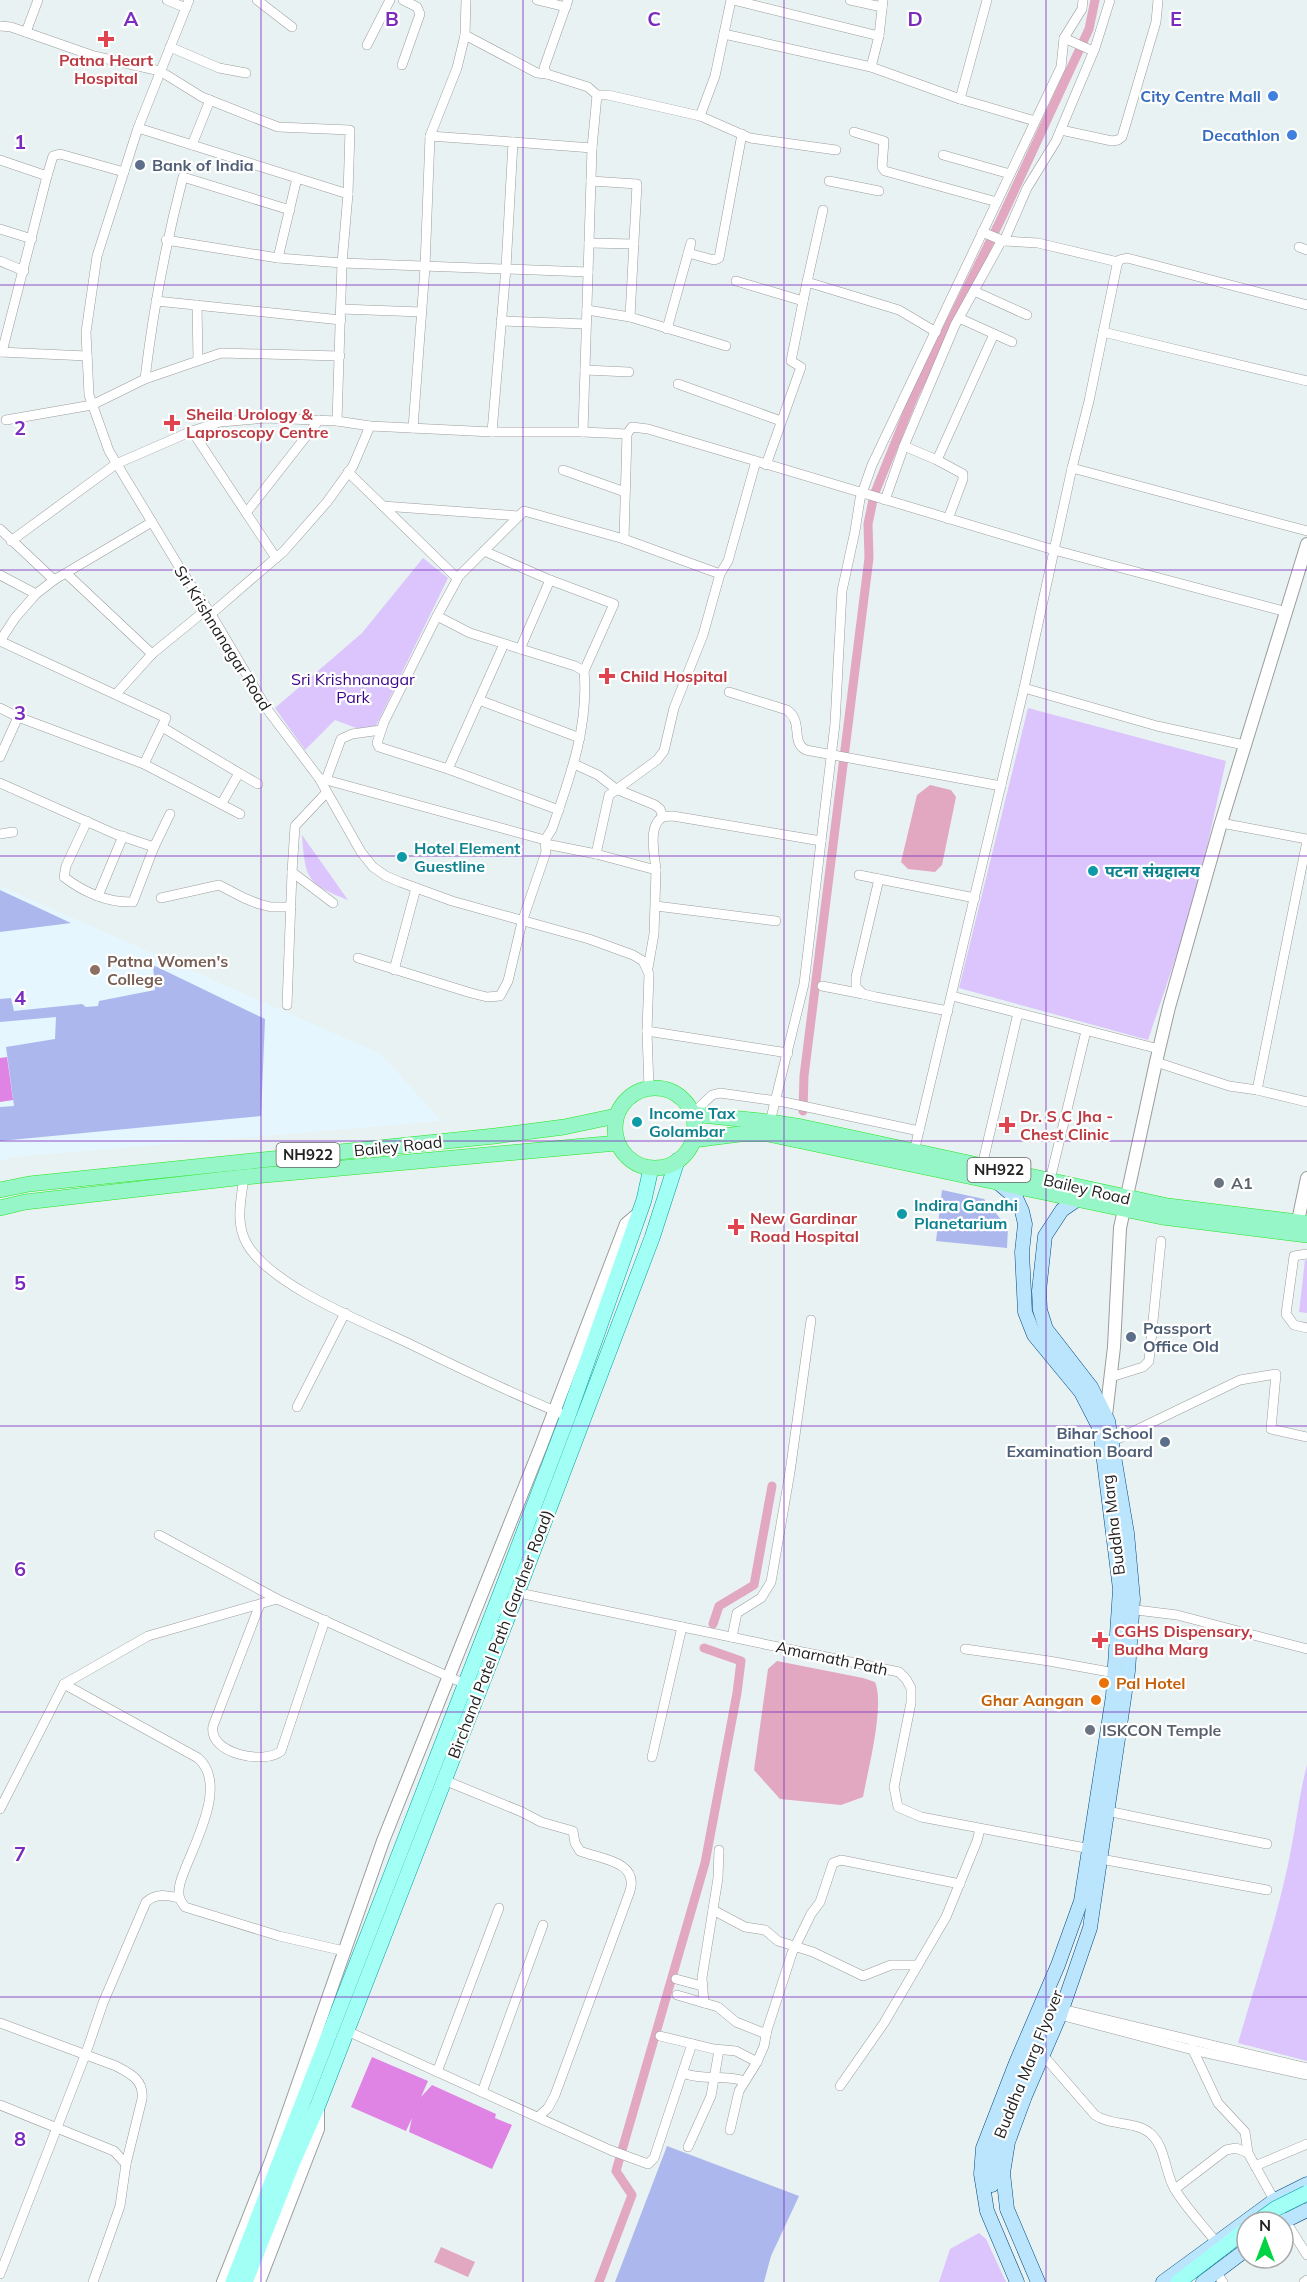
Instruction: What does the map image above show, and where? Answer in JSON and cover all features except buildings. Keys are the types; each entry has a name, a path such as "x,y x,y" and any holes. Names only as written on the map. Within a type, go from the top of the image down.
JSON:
{"highway":[{"path":"658,1088 682,1099 692,1114 694,1123 693,1140 689,1149 677,1161 660,1168 634,1163 627,1157 617,1143 614,1125 616,1116 625,1101 640,1091 649,1089 658,1088"},
{"name":"Bailey Road","path":"692,1114 770,1122 912,1157 996,1181 1078,1199 1168,1206 1303,1228"},
{"name":"Bailey Road","path":"0,1190 28,1184 495,1136 564,1127 616,1116"},
{"name":"Bailey Road","path":"693,1140 740,1134 768,1134 982,1166 1050,1180 1125,1203"},
{"name":"NH922","path":"0,1208 25,1202 244,1177 617,1143"}],"main road":[{"name":"Birchand Patel Path (Gardner Road)","path":"568,1416 652,1238 677,1161"},
{"name":"Birchand Patel Path (Gardner Road)","path":"286,2162 318,2105 444,1780 510,1592 568,1416 641,1211 651,1168"},
{"name":"Buddha Marg","path":"996,1181 1016,1198 1022,1211 1025,1224 1022,1252 1025,1312 1034,1335 1081,1392 1108,1444"},
{"name":"Buddha Marg","path":"1078,1199 1062,1210 1046,1236 1040,1310 1046,1329 1091,1387 1106,1415 1108,1444 1127,1533 1128,1671 1107,1811 1096,1854"},
{"name":"Birchand Patel Path (Gardner Road)","path":"286,2162 359,1957 465,1684 510,1592"},
{"name":"Buddha Marg","path":"1086,1911 1096,1854 1115,1673 1126,1609"},
{"path":"1038,2282 1007,2209 1003,2173 1008,2142 1061,2012 1090,1928 1086,1911"},
{"path":"1017,2282 987,2211 981,2174 983,2148 1016,2062 1054,1974 1086,1911"},
{"name":"Buddha Marg Flyover","path":"1025,2282 994,2207 990,2172 996,2137 1060,1984 1086,1911"},
{"path":"233,2282 286,2162"},
{"path":"245,2282 286,2162"},
{"path":"1163,2282 1275,2200 1307,2184"},
{"path":"1275,2210 1307,2193"},
{"path":"1295,2210 1307,2201"},
{"path":"1178,2282 1235,2238"},
{"path":"1191,2282 1235,2249"},
{"path":"1203,2282 1220,2277 1235,2261"}],"street":[{"path":"26,32 38,0"},
{"path":"167,0 188,4"},
{"path":"257,0 292,27"},
{"path":"367,45 390,0"},
{"path":"402,65 420,14 417,8 403,0"},
{"path":"413,428 425,267 430,136 457,68 465,35 466,0"},
{"path":"537,0 567,4 544,65 547,74"},
{"path":"700,116 715,76 732,0 879,36"},
{"path":"850,0 883,3 879,36 871,67"},
{"path":"960,99 987,0"},
{"path":"770,1122 780,1102 788,1053 804,984 821,841 834,756 842,591 872,465 1061,67 1067,40 1082,9 1083,0"},
{"path":"883,499 959,318 1027,188 1056,141 1093,51 1110,0"},
{"path":"1061,130 1112,141 1122,137 1156,22 1158,0"},
{"name":"Sri Krishnanagar Road","path":"188,4 138,128 97,256 86,332 89,395 108,451 209,611 267,709 322,779 326,793 361,852 373,867 386,876 416,888 522,922 602,943 639,958 648,968"},
{"path":"0,26 26,32 94,56 160,71 210,100 278,127 350,130 348,194 342,263 337,421"},
{"path":"724,34 871,67 960,99 1035,121"},
{"path":"465,35 537,72 588,87 597,95 608,95 700,116 750,138 836,150"},
{"path":"1067,40 1093,51"},
{"path":"170,47 219,68 246,73"},
{"path":"583,432 592,148 597,95"},
{"path":"192,145 210,100"},
{"path":"138,128 348,194"},
{"path":"854,132 884,141 882,167 885,171 997,202"},
{"path":"688,253 714,260 719,258 742,134"},
{"path":"430,136 592,148"},
{"path":"492,432 506,268 513,142"},
{"path":"87,356 1,352 4,324 24,271 53,156 60,154 124,172"},
{"path":"943,154 1010,174"},
{"path":"0,160 47,176"},
{"path":"145,379 166,240 183,177 290,210"},
{"path":"278,258 297,178"},
{"path":"591,181 637,184 630,317"},
{"path":"829,182 879,191"},
{"path":"596,854 607,799 616,789 657,760 664,751 672,715 704,635 720,574 728,561 761,463 781,421 801,367 791,361 823,210"},
{"path":"0,229 32,239"},
{"path":"984,233 1001,240 1038,243 1118,262"},
{"path":"166,240 278,258 342,263 588,272"},
{"path":"589,243 634,244"},
{"path":"667,329 691,243"},
{"path":"912,1157 1024,688 1118,262 1127,258 1307,304"},
{"path":"0,261 24,271"},
{"path":"736,281 803,301"},
{"path":"807,282 899,310 936,332"},
{"path":"974,291 1027,315"},
{"path":"156,301 341,320"},
{"path":"197,305 198,360"},
{"path":"341,309 422,312"},
{"path":"587,310 630,317 726,346"},
{"path":"959,318 1012,342"},
{"path":"501,321 586,324"},
{"path":"1103,332 1307,381"},
{"path":"937,460 994,334"},
{"path":"6,420 92,405 145,379 221,353 340,357"},
{"path":"585,370 629,372"},
{"path":"678,384 781,421"},
{"path":"11,541 116,464 192,431 220,422 267,418 492,432 627,434"},
{"path":"246,513 319,420"},
{"path":"116,694 152,654 276,558 327,502 348,472 370,426"},
{"path":"624,539 627,434 632,427 638,426 1054,550 1287,612"},
{"path":"192,431 276,558"},
{"path":"904,446 937,460 961,472 964,476 948,519"},
{"path":"1072,468 1307,531"},
{"path":"563,470 625,492"},
{"path":"348,472 458,578"},
{"path":"383,506 519,516"},
{"path":"559,810 448,769 379,747 377,743 381,730 436,616 458,578 524,511 624,539 720,574"},
{"path":"144,764 166,718 0,641 15,618 36,594 54,580 152,522"},
{"path":"0,529 54,580"},
{"path":"1106,1415 1111,1377 1120,1228 1159,1049 1221,822 1307,544"},
{"path":"358,958 487,997 500,996 508,981 522,922 546,852 546,842 574,764 584,709 584,671 614,604 550,580 484,551"},
{"path":"67,574 152,654"},
{"path":"0,575 36,594"},
{"path":"520,649 550,580"},
{"path":"436,616 470,633 575,666 584,671"},
{"path":"448,769 504,644"},
{"path":"1024,688 1157,726 1244,745"},
{"path":"729,692 787,710 796,720 801,748 1001,786"},
{"path":"479,700 580,738"},
{"path":"0,708 18,717 144,764 240,814"},
{"path":"0,757 18,717"},
{"path":"162,727 258,784"},
{"path":"381,730 352,734 341,739 322,779 546,842 656,870"},
{"path":"574,764 598,775 616,789 655,805 660,809 663,817"},
{"path":"222,803 239,773"},
{"path":"0,783 154,847"},
{"path":"287,1005 293,836 296,826 326,793"},
{"path":"87,821 66,866 64,877 99,896 121,903 133,902 154,847 170,814"},
{"path":"649,1089 648,968 652,955 656,906 654,831 657,824 663,817 673,816 821,841"},
{"path":"1221,822 1307,840 1257,1090"},
{"path":"0,834 13,832"},
{"path":"99,896 123,836"},
{"path":"292,872 333,903"},
{"path":"859,875 975,898"},
{"path":"863,994 856,987 856,977 879,879"},
{"path":"161,898 219,885 259,904 271,907 291,907"},
{"path":"394,970 416,888"},
{"path":"656,906 776,921"},
{"path":"822,986 948,1011"},
{"path":"952,996 1159,1049"},
{"path":"982,1166 1018,1013"},
{"path":"1050,1180 1086,1030"},
{"path":"647,1031 788,1053"},
{"path":"1156,1062 1208,1080 1307,1102"},
{"path":"692,1114 712,1095 720,1094 780,1102 919,1131"},
{"path":"223,2282 271,2161 383,1841 448,1676 568,1416 517,1395 345,1313 298,1289 277,1275 248,1245 241,1227 239,1212 244,1177"},
{"path":"1307,1178 1303,1228 1304,1254 1294,1256 1287,1314 1294,1325 1307,1328"},
{"path":"1111,1377 1143,1367 1149,1361 1161,1241"},
{"path":"297,1407 345,1313"},
{"path":"732,1637 737,1613 762,1598 771,1582 790,1472 811,1320"},
{"path":"1108,1444 1240,1380 1276,1374 1271,1429 1307,1437"},
{"path":"159,1535 277,1599 465,1684"},
{"name":"Amarnath Path","path":"510,1592 899,1672 911,1688 911,1703 894,1787 898,1808 921,1817 1267,1890"},
{"path":"0,1809 64,1684 148,1636 277,1599"},
{"path":"260,1604 213,1726 212,1734 215,1741 222,1748 231,1751 269,1757 281,1751 325,1620"},
{"path":"1126,1609 1177,1615 1307,1648"},
{"path":"652,1757 682,1627"},
{"path":"965,1649 1049,1660 1115,1673"},
{"path":"64,1684 198,1758 206,1765 211,1785 209,1805 182,1877 179,1898"},
{"path":"444,1780 541,1822 573,1831 577,1848 580,1851 621,1865 628,1870 632,1878 630,1891 555,2095 548,2108 538,2118"},
{"path":"1107,1811 1267,1844"},
{"path":"840,2086 884,2023 946,1917 977,1841 980,1828"},
{"path":"704,2003 705,1995 702,1986 706,1944 718,1878 719,1850"},
{"path":"730,2130 739,2091 764,2046 794,1947 819,1902 833,1863 841,1860 960,1884"},
{"path":"0,2274 86,2054 103,2003 146,1902 152,1896 165,1894 179,1898 185,1907 204,1914 359,1957"},
{"path":"437,2072 499,1908"},
{"path":"713,1910 746,1927 770,1932 774,1938 813,1952 863,1976 891,1965 918,1965"},
{"path":"482,2092 543,1925"},
{"path":"676,1979 702,1986"},
{"path":"677,1995 718,2007 736,2022 766,2034"},
{"path":"1061,2012 1266,2062 1307,2068"},
{"path":"0,2025 86,2054 130,2073 140,2082 143,2090 126,2164 120,2206 93,2282"},
{"path":"347,2031 610,2150 648,2164 654,2158 693,2044"},
{"path":"660,2036 719,2050 736,2051 757,2061"},
{"path":"1192,2045 1218,2103 1245,2132 1248,2153 1275,2200 1277,2210"},
{"path":"688,2147 710,2101 719,2050"},
{"path":"1042,2054 1095,2115 1102,2120 1142,2128 1151,2134 1161,2149 1174,2189 1216,2242"},
{"path":"1266,2062 1307,2075"},
{"path":"683,2073 745,2080"},
{"path":"0,2105 114,2151 126,2164"},
{"path":"259,2282 318,2129 318,2105"},
{"path":"1255,2166 1307,2144"},
{"path":"1174,2189 1226,2150 1236,2148 1248,2153"},
{"path":"1295,2240 1307,2254"}],"shaded area":[{"path":"930,785 951,790 956,797 942,865 935,872 908,869 901,862 917,795"},
{"name":"Patna Women's College","path":"0,886 381,1054 441,1121 15,1157 0,1161"},
{"path":"0,890 71,923 0,932"},
{"path":"153,965 265,1019 261,1116 0,1141 0,1107 14,1106 6,1047 55,1039 56,1017 0,1022 0,999 11,998 14,1011 82,1004 86,1007 98,1006 99,1001 155,990"},
{"path":"7,1057 13,1100 0,1102 0,1058"},
{"path":"942,1190 984,1199 1008,1228 1007,1248 936,1241"},
{"path":"777,1661 875,1682 878,1692 877,1721 863,1797 841,1805 780,1799 754,1770 768,1669"},
{"path":"372,2057 428,2081 421,2097 432,2085 496,2114 495,2118 512,2125 492,2169 409,2132 412,2118 406,2131 351,2107"},
{"path":"667,2146 799,2196 771,2256 764,2282 615,2282"},
{"path":"441,2247 475,2262 468,2277 434,2262"}],"green space":[{"name":"Sri Krishnanagar Park","path":"423,558 448,578 372,734 335,720 305,750 275,708 362,633"},
{"path":"1028,708 1226,761 1196,897 1148,1040 959,988"},
{"path":"302,835 348,900 324,889 311,878 307,871"},
{"path":"1305,1260 1307,1260 1307,1313 1299,1312"},
{"path":"1307,1765 1307,2061 1238,2043 1282,1891"},
{"path":"979,2233 986,2239 1006,2282 939,2282 950,2249"}],"waterway":[{"path":"803,1111 804,1076 869,558 868,524 874,495 914,396 1002,217 1089,29 1095,0"},
{"path":"713,1624 719,1606 754,1585 772,1486"},
{"path":"599,2282 632,2195 616,2171 705,1863 737,1693 741,1661 704,1648"}],"place":[{"name":"Patna Heart Hospital","path":"106,39"},
{"name":"City Centre Mall","path":"1273,96"},
{"name":"Decathlon","path":"1292,135"},
{"name":"Bank of India","path":"140,165"},
{"name":"Sheila Urology & Laproscopy Centre","path":"172,423"},
{"name":"Child Hospital","path":"607,676"},
{"name":"Hotel Element Guestline","path":"402,857"},
{"name":"पटना संग्रहालय","path":"1093,871"},
{"name":"Patna Women's College","path":"95,970"},
{"name":"Income Tax Golambar","path":"637,1122"},
{"name":"Dr. S C Jha - Chest Clinic","path":"1007,1125"},
{"name":"A1","path":"1219,1183"},
{"name":"Indira Gandhi Planetarium","path":"902,1214"},
{"name":"New Gardinar Road Hospital","path":"736,1227"},
{"name":"Passport Office Old","path":"1131,1337"},
{"name":"Bihar School Examination Board","path":"1165,1442"},
{"name":"CGHS Dispensary, Budha Marg","path":"1100,1640"},
{"name":"Pal Hotel","path":"1104,1683"},
{"name":"Ghar Aangan","path":"1096,1700"},
{"name":"ISKCON Temple","path":"1090,1730"}]}
